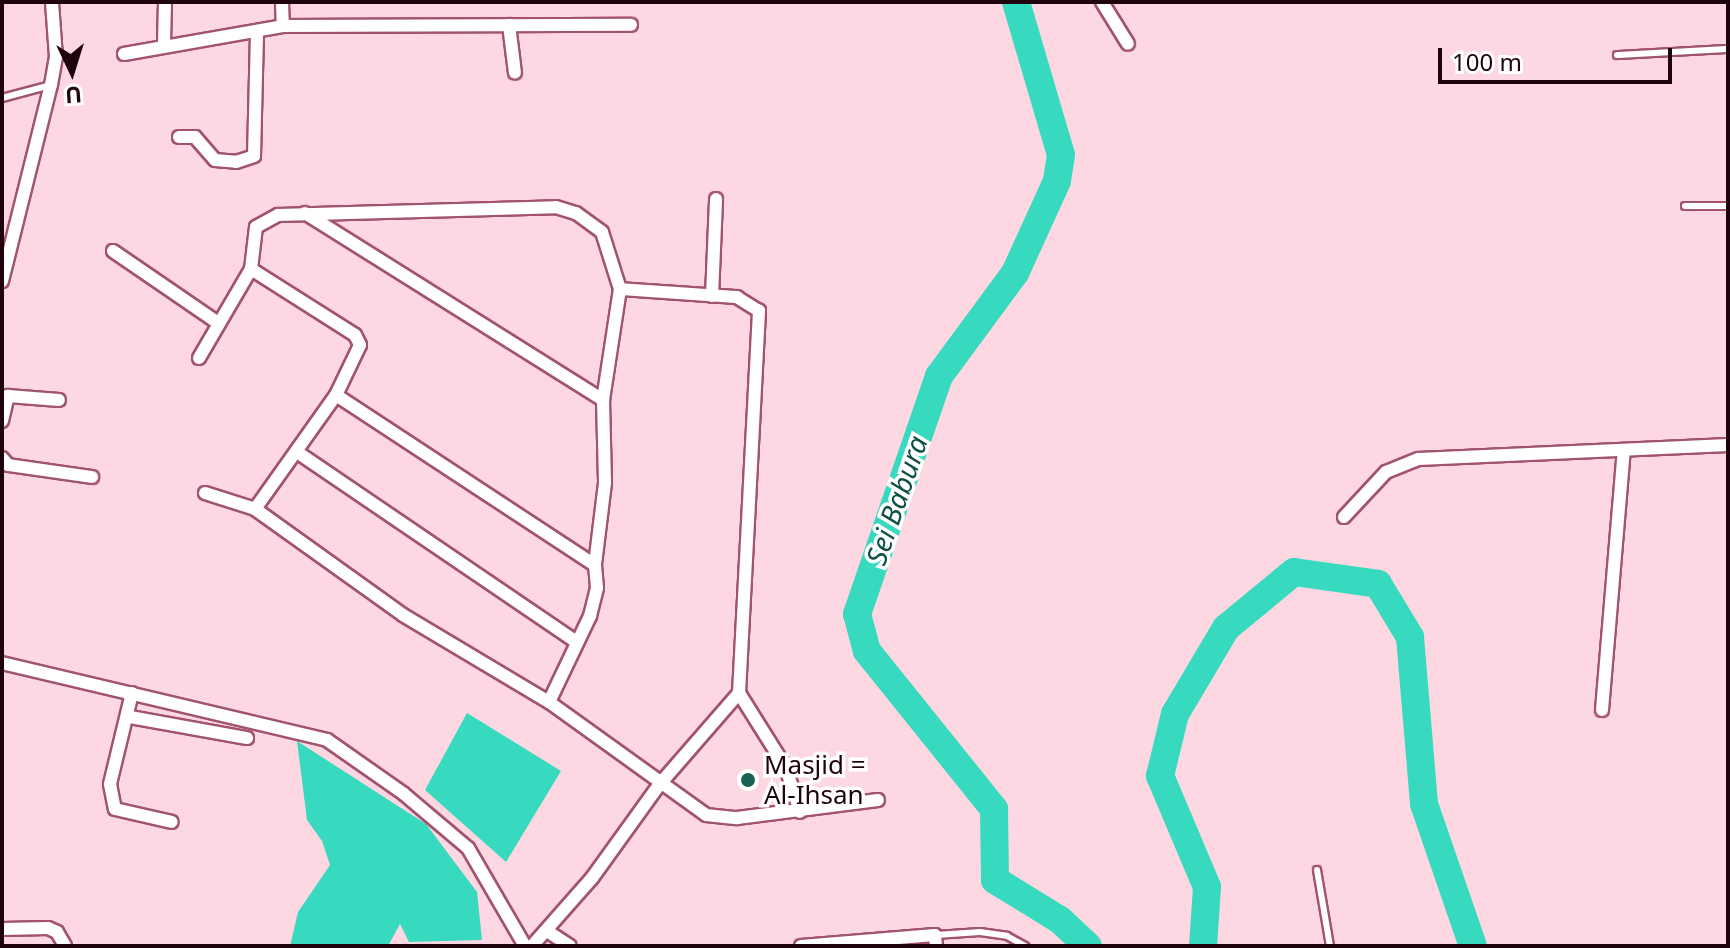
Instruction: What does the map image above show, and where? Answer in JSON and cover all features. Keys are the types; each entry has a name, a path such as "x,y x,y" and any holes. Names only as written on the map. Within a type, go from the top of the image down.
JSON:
{"street":[{"path":"2,281 51,85 56,57 52,2"},
{"path":"164,43 165,2"},
{"path":"282,2 283,26"},
{"path":"1102,2 1128,44"},
{"path":"509,25 515,73"},
{"path":"124,54 164,43 283,26 631,25"},
{"path":"179,137 195,137 215,160 236,162 254,156 258,148 257,31"},
{"path":"712,296 716,199"},
{"path":"199,358 251,269 259,224 305,213 556,207 576,213 602,232 620,289 603,400 605,483 595,565 597,588 577,642 549,702"},
{"path":"305,213 603,400"},
{"path":"113,251 218,323"},
{"path":"251,269 358,339 359,351 336,395 255,509"},
{"path":"620,289 748,299 759,311 739,693 786,768 800,812"},
{"path":"336,395 595,565"},
{"path":"2,421 8,396 59,400"},
{"path":"1344,517 1386,472 1419,459 1728,445"},
{"path":"1602,710 1624,450"},
{"path":"297,452 577,642"},
{"path":"2,458 8,465 92,477"},
{"path":"205,493 255,509 403,615 549,702 659,785 720,819 800,812 878,800"},
{"path":"2,663 327,740 404,794 468,848 525,946"},
{"path":"132,693 130,717 110,784 115,809 172,822"},
{"path":"532,946 547,931 659,785 739,693"},
{"path":"130,717 247,738"},
{"path":"2,929 48,928 57,932 65,946"},
{"path":"547,931 570,946"},
{"path":"801,946 935,940"}],"lane":[{"path":"1617,55 1728,49"},
{"path":"2,98 51,85"},
{"path":"1685,206 1728,206"},
{"path":"1317,870 1330,946"},
{"path":"935,940 980,932 1007,936 1025,946"}],"shaded area":[{"path":"467,713 561,771 506,862 425,790"},
{"path":"297,741 426,824 477,892 482,940 409,942 400,924 388,946 290,946 298,912 330,865 322,841 307,820"}],"waterway":[{"name":"Sei Babura","path":"1016,2 1061,155 1057,181 1015,273 939,376 857,614 867,651 994,809 995,880 1060,920 1088,946"},
{"name":"Sei Babura","path":"1203,946 1207,887 1160,776 1175,714 1226,628 1294,572 1378,584 1410,637 1424,804 1473,946"}],"place":[{"name":"Masjid = Al-Ihsan","path":"748,780"}]}
